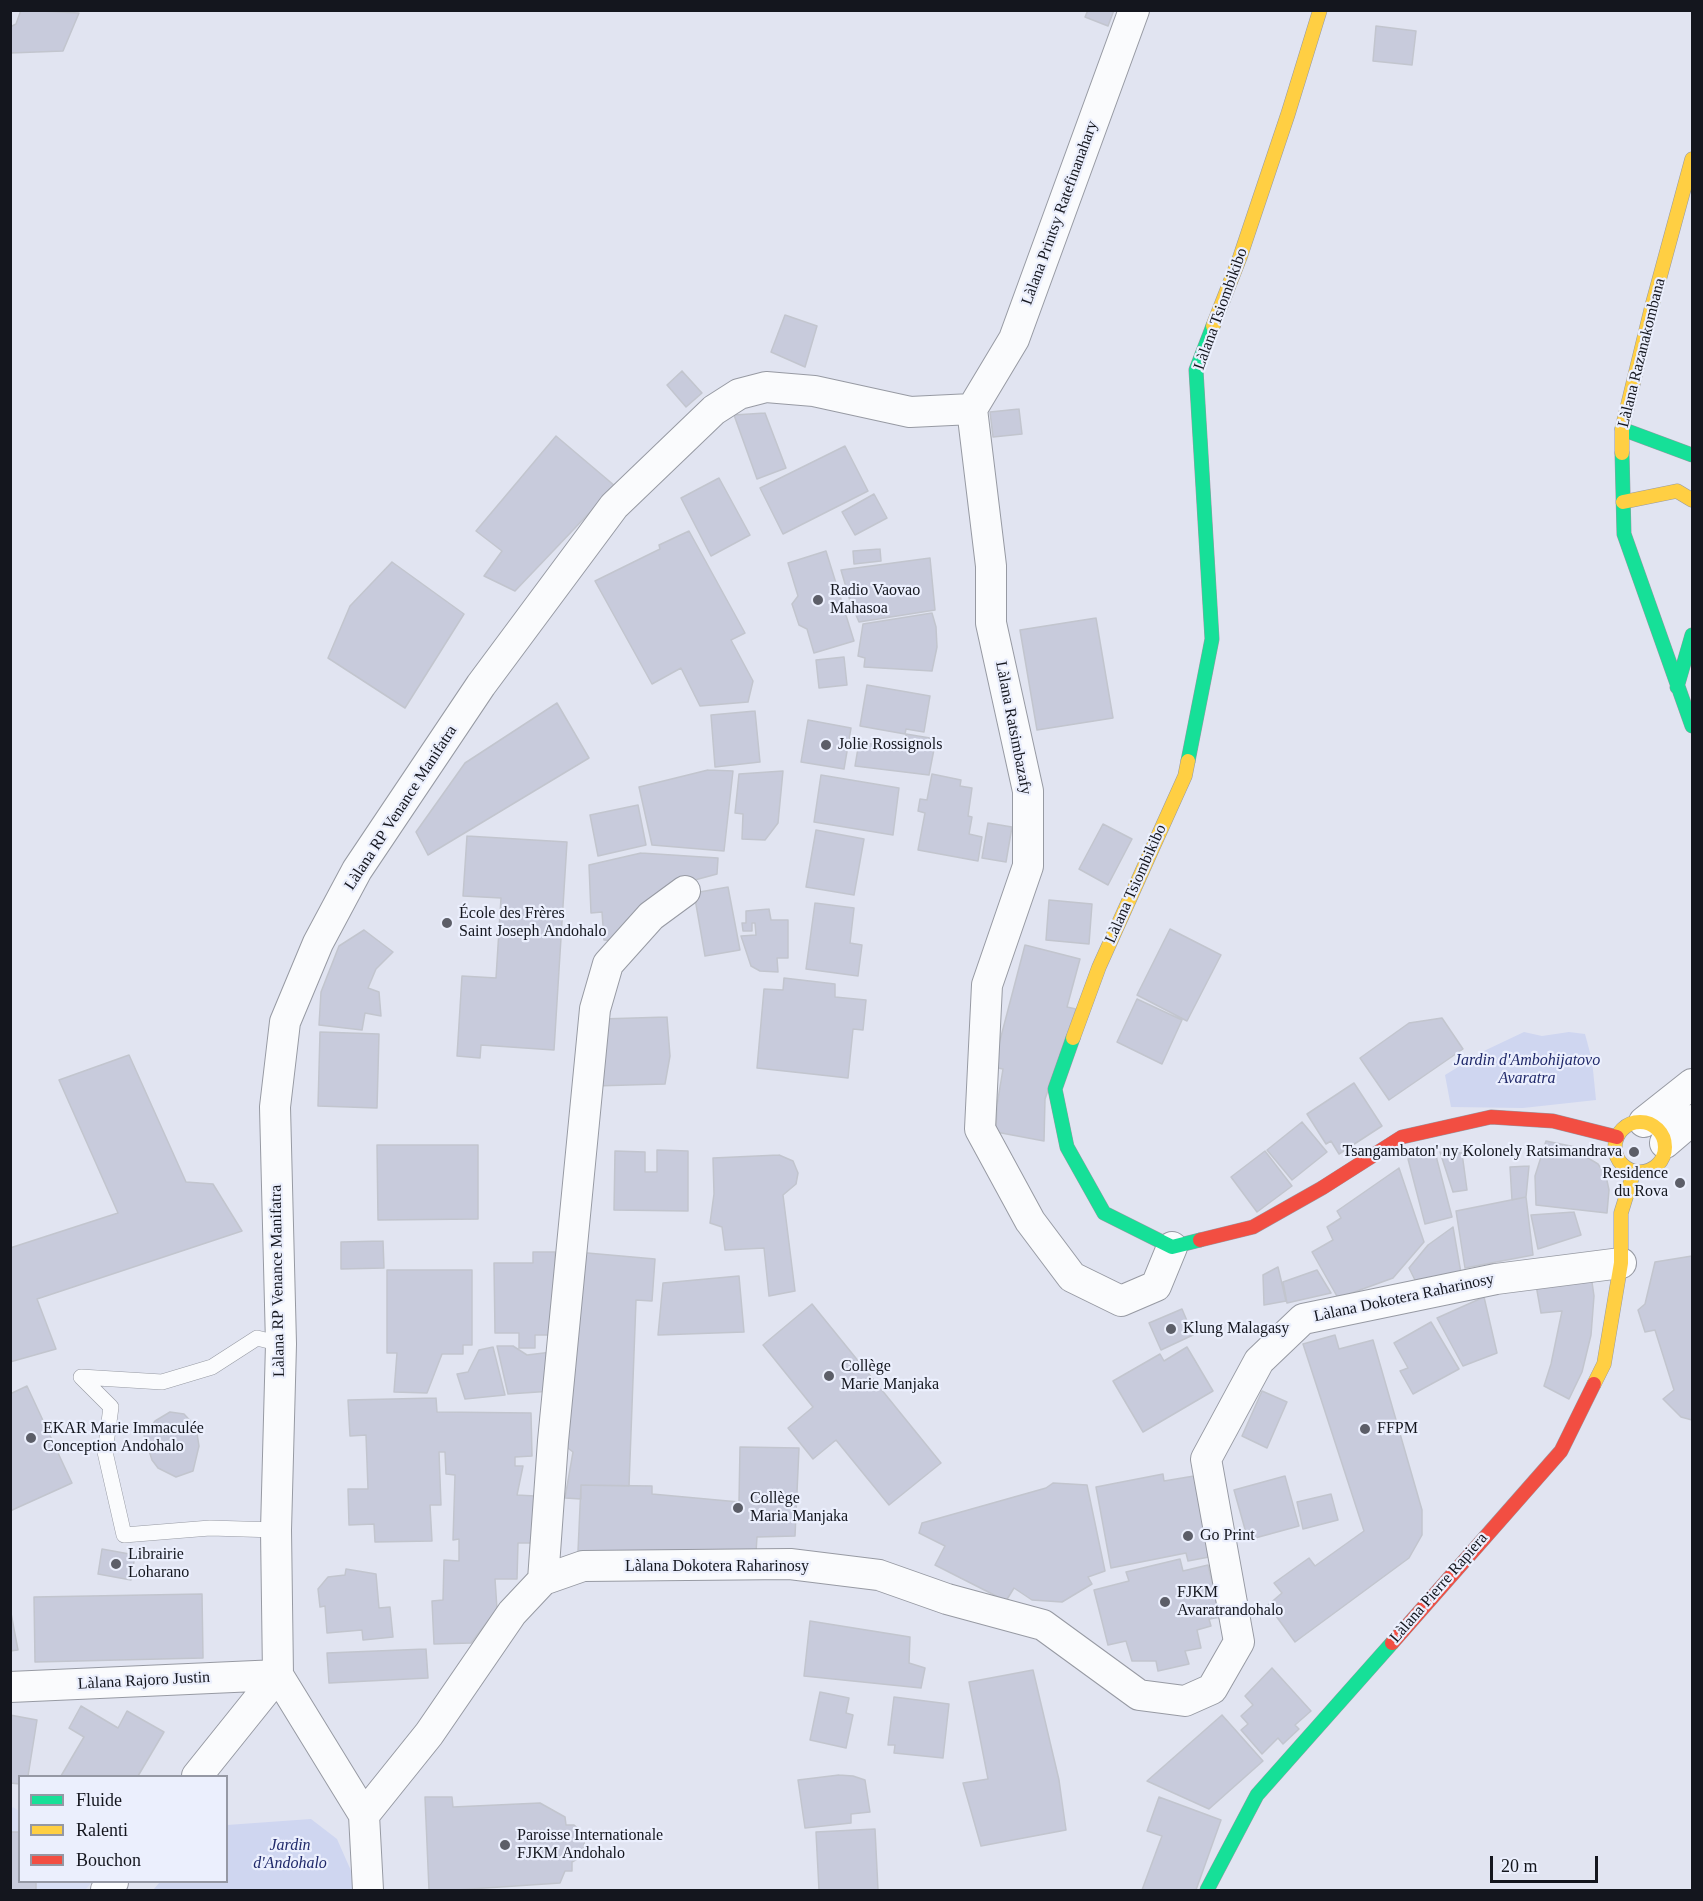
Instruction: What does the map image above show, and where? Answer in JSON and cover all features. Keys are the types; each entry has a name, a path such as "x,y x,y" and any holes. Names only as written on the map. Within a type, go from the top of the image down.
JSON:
{"street":[{"name":"Làlana Printsy Ratefinanahary","path":"972,409 1014,339 1134,10"},
{"name":"Làlana Tsiombikibo","path":"1172,1247 1104,1213 1067,1147 1055,1089 1099,968 1185,776 1212,639 1196,370 1240,257 1320,10"},
{"name":"Làlana Razanakombana","path":"1692,159 1652,306 1622,429 1624,534 1692,726"},
{"name":"Làlana RP Venance Manifatra","path":"278,1675 276,1530 281,1344 275,1107 285,1022 318,943 357,870 482,685 614,506 714,410 739,394 766,387 814,391 909,412 972,409"},
{"name":"Làlana Ratsimbazafy","path":"972,409 991,566 991,623 1028,791 1028,866 987,985 980,1129 1030,1221 1072,1277 1121,1300 1156,1286 1172,1247"},
{"path":"1622,429 1692,455"},
{"path":"1623,502 1677,491 1692,500"},
{"path":"1677,687 1692,635"},
{"path":"543,1580 553,1441 595,1009 608,964 651,916 685,891"},
{"path":"1644,1122 1658,1129 1665,1143 1663,1158 1658,1165 1642,1172 1634,1171 1620,1162 1616,1153 1617,1137 1629,1124 1644,1122 1692,1084"},
{"path":"1172,1247 1253,1227 1322,1188 1402,1137 1491,1117 1553,1120 1617,1137"},
{"path":"1665,1143 1692,1120"},
{"name":"Làlana Pierre Rapiera","path":"1207,1890 1257,1795 1561,1451 1604,1364 1621,1263 1621,1213 1634,1171"},
{"name":"Làlana Dokotera Raharinosy","path":"364,1815 429,1734 512,1613 543,1580 583,1566 790,1564 879,1575 947,1599 1043,1625 1139,1695 1185,1701 1212,1689 1239,1642 1206,1459 1259,1361 1303,1319 1496,1279 1621,1263"},
{"path":"198,1775 278,1675 364,1815 368,1890"},
{"name":"Làlana Rajoro Justin","path":"10,1687 278,1675"}],"lane":[{"path":"276,1530 210,1528 124,1535 105,1452 111,1407 81,1377 162,1382 212,1367 257,1338 281,1344"}],"shaded area":[{"path":"13,1807 18,1810 18,1883 91,1883 85,1890 11,1890 10,1811"}],"green space":[{"name":"Jardin d'Ambohijatovo Avaratra","path":"1524,1032 1542,1036 1569,1032 1585,1034 1592,1060 1596,1100 1523,1108 1451,1107 1445,1075 1486,1050"},
{"name":"Jardin d'Andohalo","path":"311,1819 337,1839 352,1873 353,1890 153,1890 159,1883 228,1883 228,1825"}],"building":[{"path":"21,10 79,13 63,51 10,53 10,27 16,24"},
{"path":"1088,10 1114,10 1108,26 1085,17"},
{"path":"1376,26 1416,31 1412,65 1373,61"},
{"path":"785,315 817,326 805,367 771,352"},
{"path":"682,371 702,393 686,407 667,385"},
{"path":"1019,409 1022,434 993,437 990,412"},
{"path":"765,413 786,468 757,479 734,415"},
{"path":"556,436 615,486 515,591 484,576 502,551 476,531"},
{"path":"845,446 868,491 783,534 760,488"},
{"path":"719,478 750,535 711,556 681,498"},
{"path":"874,494 887,518 855,535 842,512"},
{"path":"689,531 745,633 731,640 753,681 748,702 700,706 681,668 652,684 595,581 660,549 659,545"},
{"path":"880,549 881,561 854,564 853,551"},
{"name":"Radio Vaovao Mahasoa","path":"826,551 854,641 814,653 807,629 799,625 792,604 798,596 788,563"},
{"path":"930,558 935,610 859,622 841,570"},
{"path":"392,562 464,614 405,708 328,658 350,606"},
{"path":"932,613 936,627 937,647 932,671 864,667 865,658 858,656 863,624"},
{"path":"1096,618 1113,718 1037,730 1020,630"},
{"path":"844,657 847,685 819,688 816,660"},
{"path":"867,685 930,696 924,732 906,729 905,734 860,726"},
{"path":"557,703 589,758 428,855 416,832 465,763"},
{"path":"755,711 760,762 715,767 711,715"},
{"name":"Jolie Rossignols","path":"808,720 851,728 844,769 801,762"},
{"path":"906,734 936,739 929,775 855,766 859,742 905,749"},
{"path":"708,770 733,771 724,851 652,845 639,787"},
{"path":"783,771 778,823 765,840 742,839 743,814 735,813 739,774"},
{"path":"932,774 961,780 960,786 972,788 968,816 972,817 969,834 982,837 978,861 918,850 925,813 918,811 920,799 927,800"},
{"path":"821,775 899,788 893,835 814,822"},
{"path":"638,805 646,845 598,856 590,815"},
{"path":"988,823 1012,827 1006,862 982,858"},
{"path":"1103,824 1132,839 1108,885 1079,869"},
{"path":"816,830 864,839 854,895 806,887"},
{"path":"467,836 567,842 554,1050 481,1045 480,1058 457,1056 462,976 496,978 501,898 463,896"},
{"path":"641,853 718,858 717,874 680,884 616,941 604,940 602,912 591,913 589,865"},
{"path":"728,887 740,950 705,956 694,893"},
{"path":"1049,900 1092,904 1089,944 1046,940"},
{"path":"815,903 854,908 850,943 862,945 858,976 806,969"},
{"path":"769,909 771,920 788,920 788,958 777,958 778,972 760,971 751,966 741,936 756,935 755,923 752,923 752,931 743,931 742,923 746,923 746,911"},
{"path":"1170,929 1221,955 1187,1021 1137,995"},
{"path":"364,930 393,952 376,969 368,988 379,992 381,1016 365,1013 362,1030 319,1025 321,992 339,946"},
{"path":"1025,945 1080,959 1067,1007 1076,1009 1045,1099 1044,1141 996,1132 997,1105 1003,1069 993,1067"},
{"path":"784,978 835,984 835,997 866,1000 863,1030 853,1029 848,1078 757,1068 764,989 783,990"},
{"path":"1137,999 1182,1020 1162,1064 1117,1042"},
{"path":"667,1017 670,1056 665,1084 594,1086 601,1019"},
{"path":"1442,1018 1463,1049 1389,1100 1360,1058 1409,1023"},
{"path":"320,1032 379,1034 377,1108 318,1106"},
{"path":"129,1055 186,1182 213,1184 242,1231 37,1299 56,1349 10,1362 10,1248 118,1213 59,1080"},
{"path":"1354,1083 1382,1126 1339,1154 1331,1141 1326,1144 1307,1114"},
{"path":"1302,1122 1327,1152 1292,1180 1267,1150"},
{"path":"1546,1141 1590,1150 1588,1158 1598,1164 1606,1176 1609,1190 1607,1213 1536,1205 1535,1176"},
{"path":"377,1145 478,1145 478,1219 378,1220"},
{"path":"657,1150 688,1151 688,1211 614,1210 615,1151 645,1152 645,1172 657,1172"},
{"path":"1265,1151 1292,1186 1257,1212 1231,1177"},
{"path":"1435,1152 1452,1217 1425,1224 1408,1159"},
{"path":"1440,1152 1462,1153 1467,1190 1453,1192"},
{"path":"779,1155 793,1161 798,1173 796,1184 783,1195 795,1291 769,1296 764,1248 725,1250 722,1227 710,1223 714,1194 713,1158"},
{"path":"1529,1166 1526,1197 1512,1200 1510,1167"},
{"path":"1399,1168 1424,1242 1393,1278 1338,1298 1312,1252 1333,1240 1327,1227 1341,1218 1337,1211"},
{"path":"1526,1197 1533,1255 1465,1268 1456,1211"},
{"path":"1574,1212 1581,1235 1538,1249 1531,1215"},
{"path":"1453,1227 1461,1273 1415,1280 1409,1268 1428,1245"},
{"path":"383,1241 384,1268 341,1269 341,1242"},
{"path":"533,1252 555,1252 556,1335 535,1335 535,1348 519,1348 519,1333 495,1333 494,1263 533,1263"},
{"path":"576,1252 655,1259 652,1301 636,1300 629,1486 581,1485 581,1499 565,1498 573,1452 560,1442"},
{"path":"1692,1256 1692,1420 1681,1417 1663,1399 1674,1390 1655,1330 1645,1332 1638,1310 1645,1304 1655,1262"},
{"path":"1278,1267 1286,1301 1264,1305 1263,1275"},
{"path":"387,1270 472,1270 472,1345 463,1345 463,1354 442,1354 427,1393 394,1392 397,1353 387,1353"},
{"path":"1317,1270 1331,1293 1287,1303 1283,1282"},
{"path":"1591,1275 1594,1296 1591,1335 1582,1372 1569,1399 1544,1386 1562,1311 1541,1313 1536,1285"},
{"path":"739,1276 744,1332 658,1335 663,1283"},
{"path":"1484,1297 1497,1353 1463,1366 1437,1318"},
{"name":"Collège Marie Manjaka","path":"812,1304 941,1463 889,1505 836,1440 813,1459 788,1428 813,1407 763,1345"},
{"name":"Klung Malagasy","path":"1182,1309 1193,1335 1161,1350 1149,1323"},
{"path":"1431,1322 1459,1369 1413,1394 1400,1371 1408,1368 1394,1343"},
{"name":"FFPM","path":"1335,1335 1339,1349 1373,1340 1422,1510 1422,1535 1409,1558 1295,1642 1268,1605 1282,1593 1274,1583 1309,1558 1315,1566 1364,1531 1303,1344"},
{"path":"497,1346 513,1346 527,1355 552,1352 553,1391 508,1394"},
{"path":"493,1347 505,1395 465,1399 457,1374 468,1372 479,1350"},
{"path":"1187,1347 1213,1391 1143,1432 1113,1381 1160,1354 1164,1361"},
{"name":"EKAR Marie Immaculée Conception Andohalo","path":"27,1386 72,1483 10,1511 10,1394"},
{"path":"1262,1391 1287,1402 1267,1448 1242,1436"},
{"path":"436,1398 437,1412 531,1413 532,1456 515,1457 515,1466 523,1466 517,1495 535,1496 531,1543 518,1543 517,1579 495,1579 497,1609 471,1643 434,1644 432,1601 443,1600 444,1560 459,1561 459,1539 453,1540 455,1475 446,1474 445,1452 439,1452 441,1505 430,1505 432,1541 375,1542 374,1524 349,1525 348,1489 368,1489 366,1435 350,1436 348,1400"},
{"path":"170,1412 184,1414 196,1427 199,1446 193,1471 176,1477 158,1468 152,1460 144,1435 155,1421"},
{"path":"740,1447 799,1448 795,1536 757,1537 756,1552 595,1554 578,1551 581,1485 652,1486 652,1494 739,1502"},
{"path":"1163,1474 1164,1481 1194,1476 1209,1557 1188,1561 1186,1553 1111,1568 1096,1487"},
{"path":"1285,1476 1299,1526 1248,1540 1234,1490"},
{"path":"1053,1483 1087,1485 1105,1571 1088,1577 1092,1584 1062,1602 1032,1600 1014,1588 1006,1601 935,1565 945,1546 919,1533 922,1523 1046,1488"},
{"path":"1331,1494 1338,1520 1303,1529 1297,1502"},
{"name":"Librairie Loharano","path":"102,1549 135,1555 131,1580 98,1574"},
{"path":"1180,1559 1183,1571 1208,1565 1221,1617 1209,1619 1211,1626 1197,1630 1201,1648 1185,1651 1189,1664 1158,1671 1156,1661 1132,1661 1126,1641 1108,1645 1094,1590 1129,1581 1126,1572"},
{"path":"346,1569 376,1574 379,1608 390,1607 393,1637 363,1640 362,1630 327,1633 325,1606 320,1607 318,1589 328,1577 345,1575"},
{"path":"202,1594 203,1658 35,1662 34,1597"},
{"path":"10,1608 18,1650 10,1651"},
{"path":"810,1621 910,1637 909,1663 925,1668 921,1688 804,1676"},
{"path":"426,1649 428,1678 329,1683 327,1653"},
{"path":"1272,1668 1311,1711 1295,1725 1299,1729 1283,1744 1278,1738 1262,1754 1241,1730 1248,1724 1241,1716 1253,1705 1245,1696"},
{"path":"1033,1670 1059,1780 1066,1830 981,1846 963,1783 988,1779 969,1682"},
{"path":"820,1692 849,1698 846,1713 853,1715 846,1748 810,1740"},
{"path":"894,1697 949,1704 943,1758 894,1753 895,1745 888,1745"},
{"path":"81,1706 118,1728 127,1711 164,1732 139,1775 62,1775 84,1737 69,1728"},
{"path":"10,1715 37,1720 28,1775 18,1775 18,1784 10,1783"},
{"path":"1222,1715 1263,1761 1209,1809 1147,1781"},
{"path":"839,1775 865,1780 870,1812 851,1814 851,1823 805,1828 798,1780"},
{"name":"Paroisse Internationale FJKM Andohalo","path":"425,1797 452,1797 453,1807 540,1803 565,1817 566,1825 574,1825 580,1830 585,1838 583,1851 579,1858 572,1862 572,1871 565,1871 560,1883 429,1890"},
{"path":"1159,1797 1221,1820 1196,1890 1142,1890 1162,1836 1147,1831"},
{"path":"875,1829 878,1890 819,1890 816,1832"},
{"path":"10,1832 18,1832 18,1883 36,1883 36,1890 10,1890"}],"traffic: fast":[{"path":"1188,761 1212,639 1196,370 1213,326"},
{"path":"1622,429 1692,455"},
{"path":"1622,453 1624,534 1692,726"},
{"path":"1677,687 1692,635"},
{"path":"1073,1038 1055,1089 1067,1147 1104,1213 1172,1247 1200,1240"},
{"path":"1207,1890 1257,1795 1392,1643"}],"traffic: slow":[{"path":"1213,326 1240,257 1320,10"},
{"path":"1622,453 1622,429 1652,306 1692,159"},
{"path":"1623,502 1677,491 1692,500"},
{"path":"1073,1038 1099,967 1185,776 1188,761"},
{"path":"1635,1122 1645,1122 1658,1129 1665,1142 1665,1147 1665,1152 1658,1165 1645,1172 1635,1172 1626,1168 1619,1161 1615,1152 1615,1142 1619,1133 1626,1126 1635,1122"},
{"path":"1594,1384 1604,1364 1621,1263 1621,1213 1634,1171"}],"traffic: jam":[{"path":"1200,1240 1253,1227 1322,1188 1402,1137 1491,1117 1553,1121 1617,1137"},
{"path":"1392,1643 1561,1451 1594,1384"}],"place":[{"name":"Radio Vaovao Mahasoa","path":"818,600"},
{"name":"Jolie Rossignols","path":"826,745"},
{"name":"École des Frères Saint Joseph Andohalo","path":"447,923"},
{"name":"Tsangambaton' ny Kolonely Ratsimandrava","path":"1634,1152"},
{"name":"Residence du Rova","path":"1680,1183"},
{"name":"Klung Malagasy","path":"1171,1329"},
{"name":"Collège Marie Manjaka","path":"829,1376"},
{"name":"FFPM","path":"1365,1429"},
{"name":"EKAR Marie Immaculée Conception Andohalo","path":"31,1438"},
{"name":"Collège Maria Manjaka","path":"738,1508"},
{"name":"Go Print","path":"1188,1536"},
{"name":"Librairie Loharano","path":"116,1564"},
{"name":"FJKM Avaratrandohalo","path":"1165,1602"},
{"name":"Paroisse Internationale FJKM Andohalo","path":"505,1845"}]}
